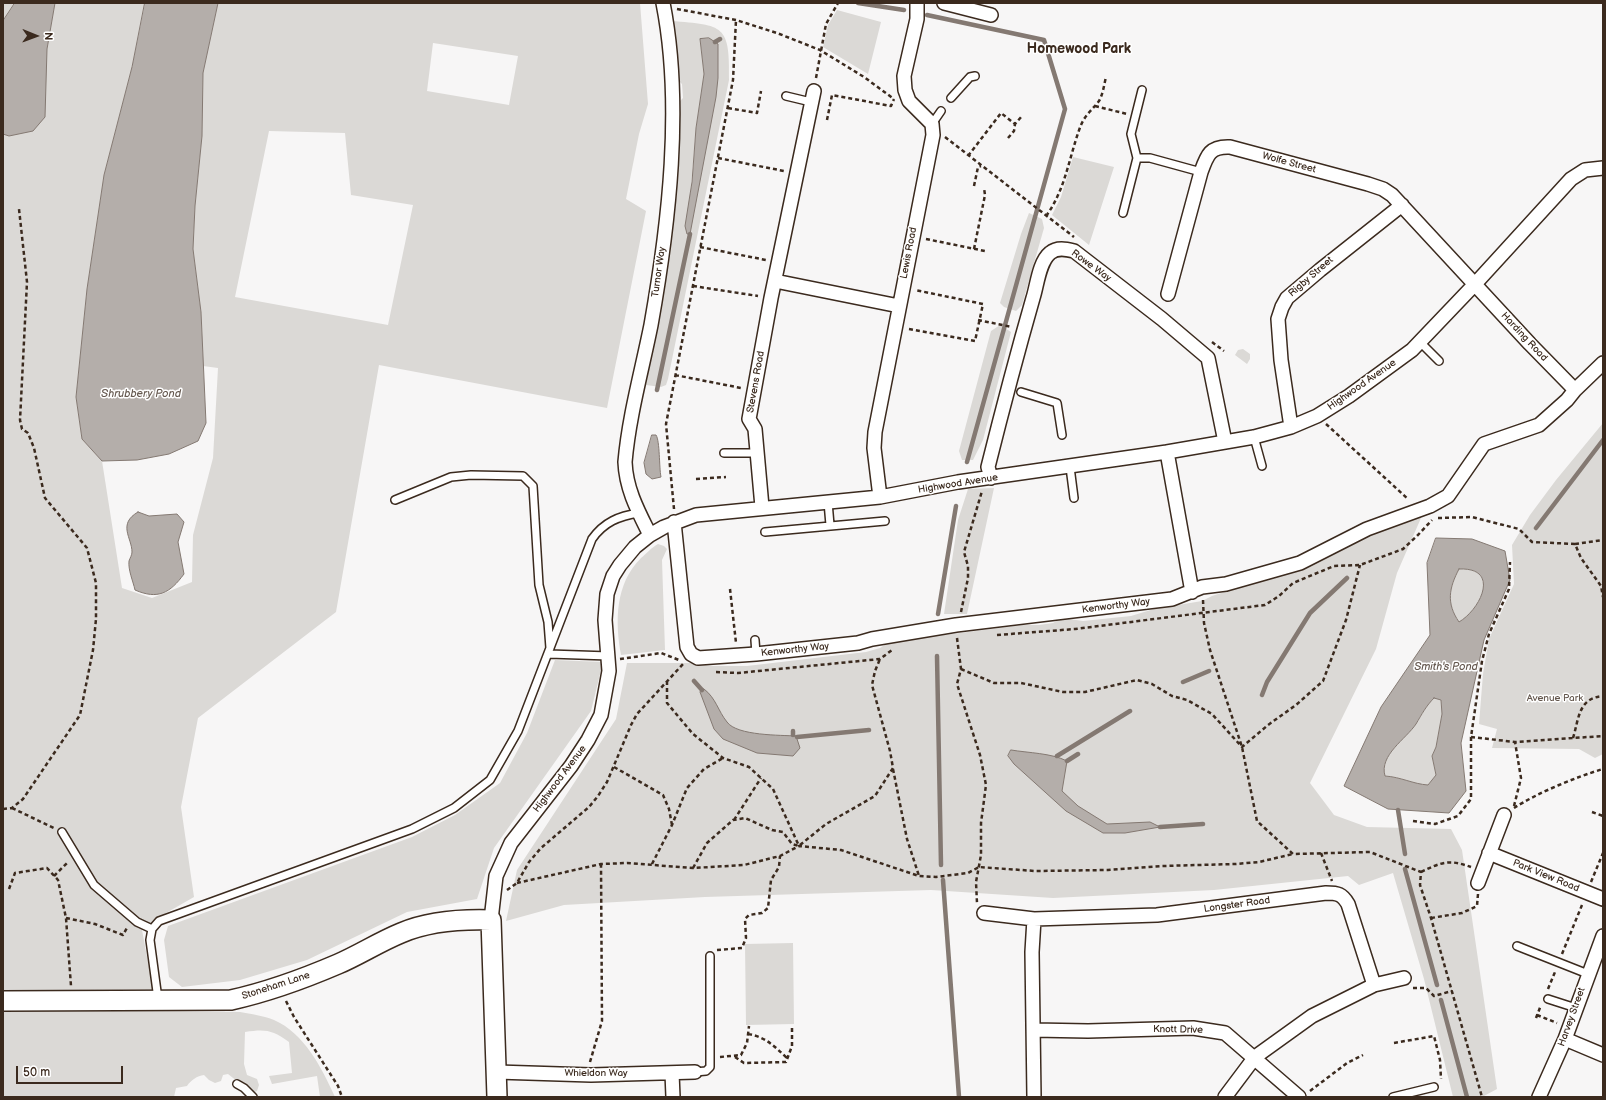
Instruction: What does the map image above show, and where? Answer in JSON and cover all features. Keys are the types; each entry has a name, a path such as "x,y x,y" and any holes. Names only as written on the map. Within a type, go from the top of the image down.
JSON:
{"street":[{"path":"917,3 917,19 904,76 905,90 909,101 933,129"},
{"path":"944,3 991,15"},
{"name":"Turnor Way","path":"650,535 632,499 625,462 656,296 670,177 672,92 664,5"},
{"name":"Stevens Road","path":"762,507 755,429 749,419 771,298 813,96"},
{"name":"Lewis Road","path":"880,497 874,439 933,129"},
{"name":"Wolfe Street","path":"1168,294 1201,172 1206,160 1213,150 1220,147 1230,147 1383,189 1402,205 1475,284"},
{"name":"Highwood Avenue","path":"491,920 496,876 511,843 571,766 597,724 607,692 609,658 605,620 609,588 613,576 627,556 650,535 674,522 696,515 762,507 880,497 1068,464 1167,452 1254,437 1291,427 1317,416 1349,396 1420,342 1571,179 1585,170 1603,168"},
{"name":"Rigby Street","path":"1291,427 1281,360 1278,319 1282,307 1287,298 1402,205"},
{"name":"Rowe Way","path":"988,478 988,467 1024,330 1043,265 1049,253 1065,248 1074,251 1162,319 1208,358 1225,442"},
{"path":"775,281 899,306"},
{"name":"Harding Road","path":"1475,284 1575,390"},
{"name":"Kenworthy Way","path":"674,522 689,652 698,658 756,654 858,643 872,639 956,625 1172,599 1197,590 1226,584 1300,563 1367,529 1430,506 1448,496 1484,444 1538,425 1567,400 1575,390 1603,363"},
{"path":"1167,452 1197,590"},
{"path":"1480,877 1489,853 1509,812"},
{"name":"Park View Road","path":"1489,853 1603,898"},
{"name":"Longster Road","path":"984,913 1034,919 1157,915 1337,893 1343,896 1348,904 1374,986"},
{"path":"1034,919 1032,952 1034,1097"},
{"path":"491,920 497,1097"},
{"name":"Stoneham Lane","path":"3,1001 231,1000 281,986 339,964 408,930 443,922 491,920"},
{"name":"Harvey Street","path":"1539,1097 1565,1039 1603,936"},
{"path":"1225,1097 1255,1057 1312,1016 1374,986 1404,978"},
{"name":"Knott Drive","path":"1034,1030 1088,1031 1193,1028 1225,1033 1303,1095"},
{"path":"1565,1039 1603,1055"},
{"name":"Whieldon Way","path":"497,1072 586,1074 695,1072"},
{"path":"672,1073 673,1097"}],"lane":[{"path":"951,98 970,77 975,76"},
{"path":"1123,213 1138,158 1131,134 1142,90"},
{"path":"786,96 813,96"},
{"path":"933,129 941,111"},
{"path":"1138,158 1150,158 1201,172"},
{"path":"1420,342 1439,361"},
{"path":"1021,392 1057,403 1062,435"},
{"path":"1254,437 1262,466"},
{"path":"724,453 756,453"},
{"path":"1068,464 1074,498"},
{"path":"395,500 450,477 471,475 523,476 533,486 539,585 548,622 550,652"},
{"path":"828,502 830,525"},
{"path":"158,1001 150,940 152,929 159,921 412,828 454,808 490,780 518,731 550,652 592,539 608,522 639,513"},
{"path":"765,532 884,521"},
{"path":"755,640 756,654"},
{"path":"550,652 609,658"},
{"path":"62,832 94,885 133,918 152,929"},
{"path":"1517,946 1588,974"},
{"path":"695,1072 706,1071 710,1067 710,956"},
{"path":"1545,998 1574,1014"},
{"path":"237,1084 252,1097"},
{"path":"1393,1097 1434,1087"}],"path":[{"path":"813,96 820,50 826,24 838,3"},
{"path":"664,5 736,20 777,33 820,50 864,77 894,99"},
{"path":"674,522 666,424 733,80 736,20"},
{"path":"1046,216 1060,193 1081,124 1085,115 1100,100 1106,77"},
{"path":"828,120 832,95 891,106 894,99 905,90"},
{"path":"728,108 757,113 761,91"},
{"path":"1094,106 1136,116"},
{"path":"968,156 1001,113 1016,124"},
{"path":"1008,138 1014,131 1016,124 1022,116"},
{"path":"933,129 1042,213"},
{"path":"718,158 772,169"},
{"path":"974,186 978,167 981,166"},
{"path":"974,249 985,195 984,188"},
{"path":"3,809 12,808 23,799 80,715 94,650 96,619 96,584 87,548 45,498 34,448 28,433 22,429 20,420 27,282 19,209"},
{"path":"926,239 985,251"},
{"path":"700,247 778,263"},
{"path":"693,286 771,298"},
{"path":"896,326 975,341 983,304 903,287"},
{"path":"979,320 996,322 1014,327"},
{"path":"675,375 731,386"},
{"path":"1317,416 1420,510"},
{"path":"696,479 726,478"},
{"path":"984,913 977,912 976,882 979,867 981,823 986,785 980,754 957,684 961,669 956,625 968,578 968,566 964,552 988,478"},
{"path":"1433,518 1472,517 1519,529 1532,542 1575,544 1603,540"},
{"path":"1575,544 1581,558 1601,586 1603,597"},
{"path":"1413,821 1435,824 1458,816 1471,799 1471,737 1482,661 1489,634 1509,589 1510,562"},
{"path":"1242,747 1268,725 1296,705 1323,681 1346,620 1358,578 1360,565"},
{"path":"730,589 738,655"},
{"path":"1197,590 1210,650 1242,747 1257,821 1293,854"},
{"path":"517,883 529,862 541,848 589,806 598,796 614,767 631,724 637,714 654,698 684,662 661,653 609,658"},
{"path":"880,658 872,685 890,751 907,838 919,876"},
{"path":"961,669 994,683 1021,683 1063,692 1085,692 1137,680 1152,684 1172,696 1187,700 1212,714 1242,747"},
{"path":"668,680 667,703 693,734 723,758 749,767 773,789 799,846"},
{"path":"1573,739 1583,704 1603,696"},
{"path":"1471,737 1515,742 1603,736"},
{"path":"1509,812 1521,778 1515,742"},
{"path":"652,864 672,825 687,788 704,769 723,758"},
{"path":"614,767 663,795 669,809 672,825"},
{"path":"493,893 508,889 517,883 601,864 652,864 693,868 744,865 780,856 799,846 826,824 875,796 893,768"},
{"path":"1509,812 1524,801 1603,769"},
{"path":"693,868 706,843 733,820 761,778"},
{"path":"12,808 62,832"},
{"path":"1592,812 1603,816"},
{"path":"733,820 745,818 772,830 783,832 792,844 841,850 919,876 949,876 968,873 979,867 1035,871 1108,870 1162,866 1236,864 1259,862 1293,854 1370,852 1421,872 1440,863 1460,863 1480,877 1477,906 1462,913 1431,918"},
{"path":"1574,1014 1562,1017 1560,1024 1537,1016 1603,852"},
{"path":"1321,853 1326,866"},
{"path":"54,876 75,854"},
{"path":"710,956 712,951 742,948 746,938 745,919 752,914 766,911 768,908 771,880 779,867 780,856"},
{"path":"586,1074 602,1021 601,864"},
{"path":"9,889 15,873 47,868 58,880 66,918 71,1000"},
{"path":"1421,872 1420,885 1431,918 1482,1097"},
{"path":"66,918 95,924 123,935 133,918"},
{"path":"1404,978 1411,988 1426,988 1434,996 1452,991"},
{"name":"Stoneham Lane","path":"285,997 294,1017 338,1086 342,1097"},
{"path":"711,1057 735,1057 741,1055 744,1050 749,1026"},
{"path":"735,1057 744,1063 786,1062 792,1046 792,1028"},
{"path":"748,1034 756,1035 771,1042 787,1058"},
{"path":"1394,1043 1434,1036 1440,1060 1441,1084 1434,1087"},
{"path":"1303,1095 1326,1077 1363,1055"}],"green space":[{"path":"3,3 15,3 3,21"},
{"path":"55,3 145,3 132,67 104,175 87,289 76,397 82,439 102,461 122,588 152,598 192,582 193,535 213,458 218,368 203,366 201,312 193,249 195,206 202,136 203,73 218,3 640,3 648,104 639,134 626,199 646,211 607,408 379,365 336,612 198,718 181,807 194,897 159,917 142,930 153,989 3,991 3,134 9,136 47,49","holes":["433,43 518,56 509,105 427,91","269,131 345,133 351,195 413,205 388,325 235,297"]},
{"path":"837,10 881,22 868,74 823,47 828,25"},
{"path":"671,21 703,24 720,31 725,38 728,48 729,80 668,379 666,385 661,387 646,385 657,323 678,103 683,98 682,84 677,79","holes":["709,38 690,234 687,234 696,128 704,74 700,40"]},
{"path":"1073,157 1114,167 1089,245 1052,215 1061,197"},
{"path":"1029,213 1042,219 1044,228 1022,305 1016,311 1004,307 1000,303"},
{"path":"1000,325 1011,332 983,440 973,460 962,460 959,451 991,331"},
{"path":"1243,349 1250,354 1250,359 1247,364 1235,355 1238,350"},
{"name":"Avenue Park","path":"1603,423 1603,754 1595,758 1579,749 1492,748 1497,729 1479,724 1483,674 1489,639 1514,584 1512,545 1530,515 1556,480"},
{"path":"994,488 967,614 944,614 958,520 968,489"},
{"path":"1407,515 1421,518 1397,573 1376,649 1310,783 1334,815 1367,827 1451,829 1462,850 1497,1089 1482,1097 1453,1097 1424,979 1393,873 1359,885 1348,876 1214,890 1053,898 931,890 705,897 564,905 506,921 517,870 616,719 627,663 694,663 712,666 747,666 866,652 880,648 889,642 1022,625 1039,625 1053,623 1062,618 1083,621 1131,616 1154,609 1202,601 1212,596 1292,570"},
{"path":"658,544 667,549 662,560 665,650 621,655 618,616 619,604 626,579 632,568 641,558"},
{"path":"1459,568 1472,570 1480,575 1483,582 1483,590 1480,599 1474,608 1459,622 1452,610 1450,593"},
{"path":"555,660 603,662 591,711 494,848 477,899 407,912 307,960 240,980 182,987 169,977 164,940 168,926 412,837 455,815 500,783 527,733"},
{"path":"1434,697 1441,700 1442,714 1436,747 1432,756 1436,775 1428,785 1385,776 1384,768 1386,761 1394,747 1412,729"},
{"path":"793,943 794,1024 746,1025 745,944"},
{"path":"3,1008 240,1012 266,1017 285,1026 303,1042 318,1063 335,1097 320,1097 317,1076 272,1084 269,1076 292,1073 289,1042 268,1031 258,1031 245,1032 244,1064 247,1075 257,1079 259,1085 257,1091 252,1093 228,1074 223,1075 221,1081 215,1083 204,1075 199,1076 192,1080 187,1086 176,1088 174,1097 3,1097"}],"water":[{"path":"15,3 55,3 47,49 45,117 33,131 9,136 3,134 3,21"},
{"name":"Shrubbery Pond","path":"145,3 218,3 203,73 202,136 195,206 193,249 201,312 206,423 198,441 169,454 137,460 102,461 82,439 76,397 87,289 104,175 132,67"},
{"path":"709,38 718,44 718,78 716,97 690,234 687,234 685,226 692,182 696,128 704,74 700,39"},
{"path":"652,435 656,435 657,438 661,477 652,479 646,474 644,463"},
{"path":"138,512 149,516 177,514 184,522 178,542 184,574 174,586 163,593 150,594 135,590 129,568 129,561 132,552 127,526 128,521"},
{"name":"Smith's Pond","path":"1436,538 1472,539 1505,551 1510,580 1484,640 1461,743 1466,791 1449,813 1388,809 1344,786 1381,707 1430,635 1427,563","holes":["1459,569 1472,570 1480,575 1483,581 1483,590 1480,599 1467,616 1459,622 1452,608 1450,596 1451,589","1434,698 1441,700 1442,714 1436,747 1432,756 1436,775 1428,785 1385,776 1384,768 1390,754 1412,730 1426,707"]},
{"path":"704,689 714,700 724,718 732,727 760,734 796,736 800,748 793,756 757,753 723,739 714,729 700,692"},
{"path":"1011,750 1047,755 1067,761 1062,791 1078,806 1107,824 1150,822 1160,827 1125,833 1103,833 1066,811 1014,764 1008,756"}],"waterway":[{"path":"858,3 904,10"},
{"path":"927,15 1044,40 1065,109 967,462"},
{"path":"715,42 720,39"},
{"path":"657,390 690,234"},
{"path":"1536,528 1603,440"},
{"path":"938,614 956,506"},
{"path":"1262,695 1267,682 1310,613 1347,578"},
{"path":"937,656 941,865"},
{"path":"1183,682 1209,671"},
{"path":"694,681 702,690"},
{"path":"1057,756 1130,711"},
{"path":"797,737 869,730"},
{"path":"1067,761 1078,754"},
{"path":"1398,810 1405,854"},
{"path":"1160,827 1203,824"},
{"path":"1405,869 1437,985"},
{"path":"943,880 959,1097"},
{"path":"1441,1000 1467,1097"}],"district":[{"name":"Homewood Park","path":"1079,49"}]}
